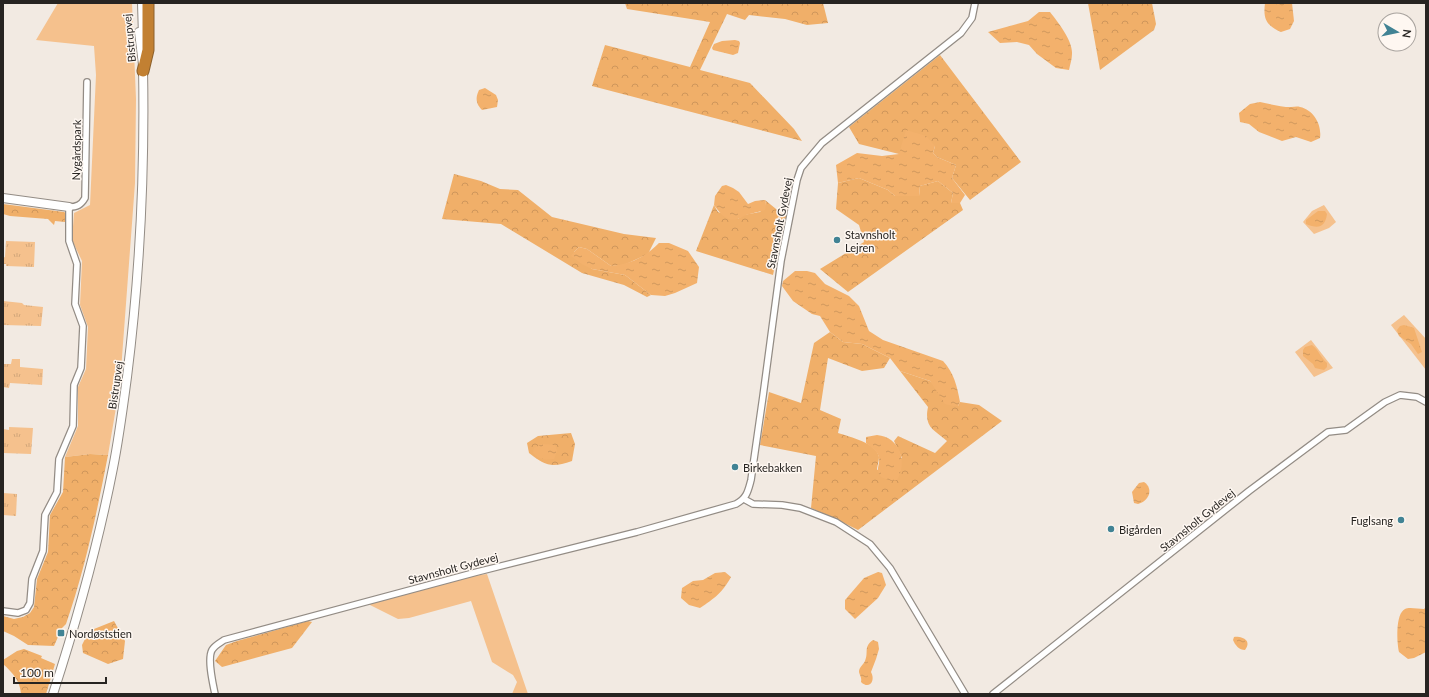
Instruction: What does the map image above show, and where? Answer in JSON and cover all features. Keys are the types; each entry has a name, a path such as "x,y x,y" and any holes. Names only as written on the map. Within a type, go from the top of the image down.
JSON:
{"highway":[{"path":"143,71 148,50 148,3"}],"main road":[{"name":"Bistrupvej","path":"136,3 143,71"},
{"name":"Bistrupvej","path":"53,694 85,591 113,467 124,400 133,330 140,252 143,187 144,120 142,3"},
{"path":"3,198 69,207"}],"street":[{"name":"Stavnsholt Gydevej","path":"214,694 210,659 212,651 216,645 224,640 477,572 637,532 736,504 744,499 748,491 752,472 780,261 797,180 802,168 822,143 961,33 972,18 975,3"},
{"name":"Nygårdspark","path":"69,207 82,204 85,198 87,82"},
{"path":"3,611 18,613 26,610 30,603 32,579 43,551 45,515 57,492 59,459 73,426 74,385 82,368 83,326 75,304 77,264 69,241 69,207"},
{"name":"Stavnsholt Gydevej","path":"993,694 1249,491 1328,432 1346,430 1385,402 1400,395 1417,397 1426,402"},
{"path":"744,499 752,504 782,505 800,508 836,522 870,544 890,568 965,694"}],"green space":[{"path":"58,3 132,3 136,99 135,183 120,384 108,455 90,454 65,457 78,426 78,387 86,369 88,327 80,305 82,261 72,240 74,213 90,205 96,75 94,46 36,40"},
{"path":"625,3 823,3 828,23 807,25 785,19 749,15 745,20 727,14 700,70 750,83 794,129 802,141 592,86 605,45 690,67 710,22 627,9"},
{"path":"1088,3 1152,3 1156,24 1154,30 1100,70"},
{"path":"940,55 1021,162 970,200 952,178 956,165 937,157 933,153 935,146 899,154 859,144 849,127"},
{"path":"454,174 481,181 500,189 518,190 552,217 624,234 656,238 648,254 624,265 611,266 587,249 579,247 574,252 592,269 625,275 651,295 647,297 624,285 582,273 501,224 442,219"},
{"path":"859,178 888,190 895,196 919,196 920,186 938,181 953,193 951,203 960,203 963,210 848,292 820,269 864,242 859,225 836,209 838,183"},
{"path":"765,200 781,213 787,212 773,275 696,251 714,205 718,212 738,219 743,215 760,212 766,204"},
{"path":"3,204 64,212 67,214 67,226 65,226 65,222 55,221 54,225 48,219 10,216 3,214"},
{"path":"1324,205 1336,222 1329,228 1314,234 1303,222 1312,211"},
{"path":"6,241 35,242 34,267 6,266 6,264 3,264"},
{"path":"3,301 43,307 41,326 3,325"},
{"path":"1404,315 1426,339 1426,370 1391,325"},
{"path":"830,332 843,342 862,344 890,358 884,368 862,371 828,358 820,410 841,419 838,433 862,441 877,452 879,457 877,470 902,458 894,441 898,436 935,453 947,441 931,427 927,419 928,407 900,371 930,381 958,406 960,402 979,405 1002,421 858,530 811,508 816,456 760,445 769,392 801,403 814,343"},
{"path":"1311,340 1333,368 1314,377 1295,352"},
{"path":"12,359 20,359 20,367 43,369 42,385 10,383 9,388 3,387 3,364 11,364"},
{"path":"9,427 33,428 31,454 3,453 3,429 9,430"},
{"path":"571,433 575,444 572,461 554,465 544,463 529,453 527,443 538,436"},
{"path":"90,454 108,455 90,540 73,603 66,624 62,628 54,646 28,645 3,631 3,616 14,619 23,617 30,613 34,607 37,579 48,552 50,515 63,492 65,457"},
{"path":"3,493 17,494 16,516 3,515"},
{"path":"487,574 528,694 512,694 517,682 513,675 492,662 471,601 409,618 398,619 368,604 460,578"},
{"path":"114,621 125,641 123,659 108,664 83,653 82,645 89,631"},
{"path":"308,621 312,622 292,648 222,667 215,661 226,645"},
{"path":"24,649 42,656 41,658 55,664 46,694 21,694 19,685 15,678 3,664 3,660 17,651"}],"water":[{"path":"1265,3 1292,3 1294,21 1290,29 1281,32 1269,24 1265,17"},
{"path":"1039,12 1050,12 1068,38 1072,49 1069,70 1056,68 1037,54 1029,45 1017,42 1000,43 988,32 1028,21"},
{"path":"722,41 739,41 740,43 738,53 733,55 713,50 712,48 714,44"},
{"path":"485,88 496,95 498,100 497,107 482,110 478,105 477,98 479,90"},
{"path":"1260,102 1279,106 1298,107 1309,111 1318,123 1320,128 1320,138 1311,142 1296,137 1282,141 1259,132 1249,124 1240,122 1239,113 1250,104"},
{"path":"906,130 926,136 935,146 933,153 937,157 956,165 952,178 965,195 960,203 951,203 953,193 938,181 920,186 919,196 895,196 888,190 859,178 838,183 836,165 857,153 882,156 899,154"},
{"path":"726,185 739,192 748,204 755,201 765,200 765,210 734,220 727,218 721,214 714,205 715,196 722,186"},
{"path":"1318,211 1325,211 1327,214 1323,225 1314,227 1306,224 1306,220"},
{"path":"659,243 669,243 688,251 699,267 697,283 665,296 651,295 625,275 592,269 571,256 579,247 587,249 611,266 625,264 643,256"},
{"path":"795,271 815,273 825,284 849,296 859,306 869,331 883,340 943,361 950,370 958,391 960,402 958,406 945,404 930,381 900,371 890,358 862,344 843,342 830,332 820,316 812,314 793,301 782,286 783,281"},
{"path":"1404,325 1414,328 1422,352 1418,354 1411,344 1399,336 1397,330 1400,326"},
{"path":"1312,345 1327,363 1327,367 1324,370 1315,368 1313,364 1303,356 1303,350 1305,347"},
{"path":"877,435 891,440 900,452 902,466 897,480 891,481 881,477 879,474 879,461 877,453 866,443 866,437"},
{"path":"542,444 555,445 557,451 554,459 543,459 533,453 534,448"},
{"path":"1144,482 1149,488 1149,494 1142,502 1138,504 1134,503 1132,492 1139,483"},
{"path":"725,572 731,577 714,598 700,608 689,605 681,598 682,588 693,581 703,580 715,573"},
{"path":"878,572 882,573 886,585 878,598 855,619 845,609 845,600 864,578"},
{"path":"1426,607 1426,652 1414,658 1408,659 1399,652 1397,636 1398,622 1402,612 1405,609 1424,609"},
{"path":"1234,637 1240,637 1246,640 1248,644 1245,650 1236,645 1233,640"},
{"path":"873,640 878,642 879,649 871,672 873,678 872,681 869,685 867,685 861,682 859,670 865,661 867,647"}],"place":[{"name":"Stavnsholt Lejren","path":"837,240"},
{"name":"Birkebakken","path":"735,467"},
{"name":"Fuglsang","path":"1401,520"},
{"name":"Bigården","path":"1111,529"},
{"name":"Nordøststien","path":"61,633"}]}
